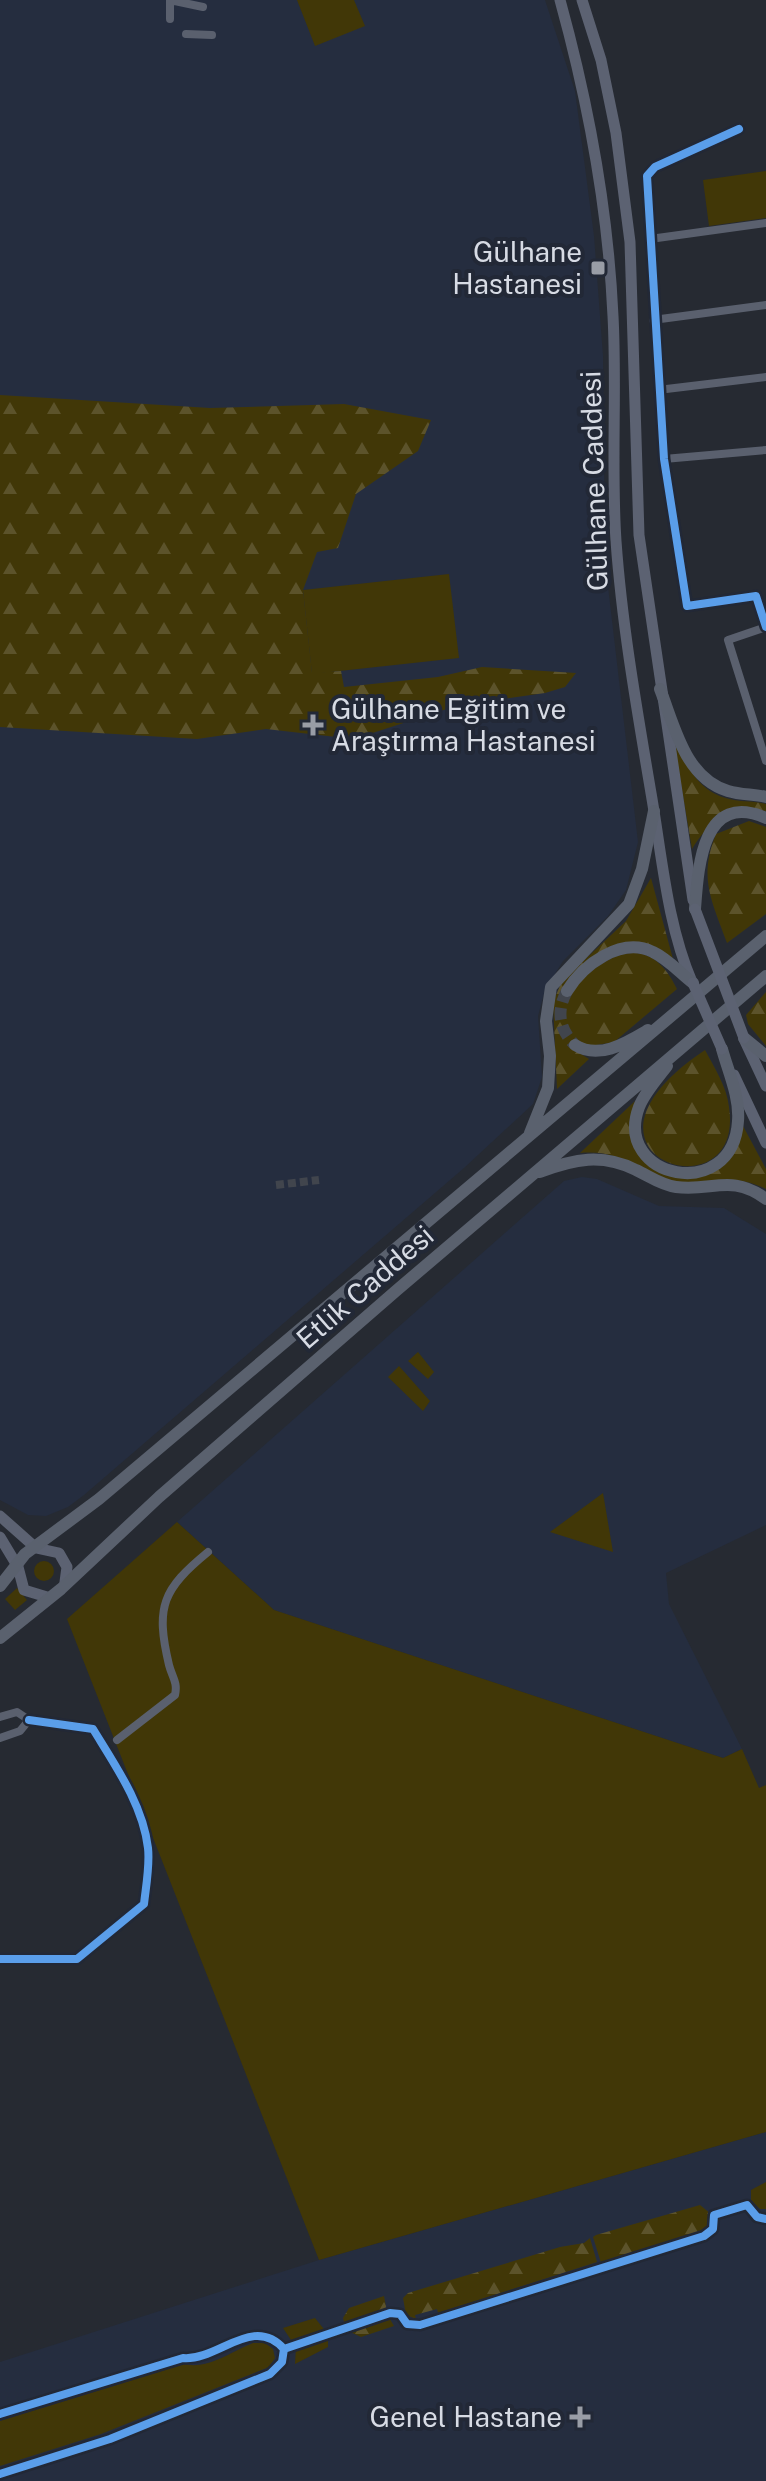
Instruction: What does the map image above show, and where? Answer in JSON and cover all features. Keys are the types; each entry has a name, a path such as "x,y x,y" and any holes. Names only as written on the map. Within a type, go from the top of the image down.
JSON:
{"main road":[{"name":"Gülhane Caddesi","path":"560,0 585,88 604,201 613,317 619,576 676,962"},
{"name":"Gülhane Caddesi","path":"582,0 601,60 616,133 630,242 639,535 695,909 744,1038 766,1086"},
{"path":"660,689 682,745 702,777 730,792 766,797"},
{"path":"527,1139 542,1111 548,1088 550,1056 546,1021 551,987 629,904 642,869 654,811"},
{"path":"695,909 705,839 716,824 743,812 766,818"},
{"name":"Etlik Caddesi","path":"0,1586 18,1567 25,1554 527,1139 763,937"},
{"path":"567,991 592,964 620,950 646,949 676,962 693,983 766,1143"},
{"name":"Etlik Caddesi","path":"0,1638 159,1497 766,976"},
{"path":"750,990 766,984"},
{"path":"575,1045 597,1051 616,1047 678,1012"},
{"path":"744,1038 766,1056"},
{"path":"684,1045 638,1110 637,1134 652,1162 684,1174 699,1173 715,1165 736,1133 738,1112 722,1049"},
{"path":"533,1174 575,1161 604,1158 675,1187 732,1184 746,1187 766,1199"},
{"path":"0,1516 36,1548 52,1549 64,1559 65,1582"},
{"path":"0,1537 18,1567 24,1590 31,1595 47,1597"}],"street":[{"path":"170,19 170,0 203,7"},
{"path":"186,34 212,35"},
{"path":"739,129 655,167 647,176 653,320 664,459 687,606 756,596 766,627 728,640 766,761"},
{"path":"650,239 766,223"},
{"path":"653,320 766,305"},
{"path":"658,390 766,377"},
{"path":"664,459 766,450"},
{"path":"117,1740 175,1695 163,1624 166,1595 171,1584 208,1552"},
{"path":"0,1717 17,1712 29,1720 93,1729 124,1780 148,1849 144,1904 77,1959 0,1959"},
{"path":"0,1738 20,1731 29,1720"}],"shaded area":[{"name":"Gülhane Eğitim ve Araştırma Hastanesi","path":"0,0 545,0 575,91 594,236 603,356 605,561 638,842 626,890 608,916 563,961 545,990 538,1016 542,1077 533,1104 464,1168 84,1495 68,1507 46,1516 28,1515 0,1500"},
{"path":"582,1177 597,1179 659,1206 724,1208 766,1234 766,1525 666,1573 669,1604 742,1749 723,1758 274,1610 177,1522 564,1181"},
{"path":"766,2132 766,2481 0,2481 0,2362 319,2260"}],"green space":[{"path":"297,0 354,0 365,26 315,46"},
{"path":"766,171 766,218 709,226 703,180"},
{"path":"0,395 210,408 344,404 431,420 418,451 356,494 338,548 317,552 303,590 312,673 341,671 344,687 438,677 482,667 576,673 565,687 545,693 459,705 354,739 266,729 197,739 0,727"},
{"path":"449,574 459,658 312,674 303,590"},
{"path":"672,730 693,774 710,791 734,800 766,804 766,811 741,810 722,817 706,830 692,849"},
{"path":"749,821 766,827 766,914 727,943 709,889 708,864 716,834"},
{"path":"651,878 673,959 611,946 574,988 601,965 628,953 642,954 654,960 666,971 677,989 614,1042 573,1049 589,1059 557,1089 553,1002 562,981 626,921"},
{"path":"766,992 766,1046 748,1024 746,1015"},
{"path":"705,1050 728,1100 726,1141 710,1160 687,1166 664,1160 647,1144 644,1119 661,1087"},
{"path":"635,1101 630,1128 656,1171 685,1178 711,1172 731,1154 743,1126 766,1169 766,1189 732,1180 680,1182 654,1175 611,1155 580,1153"},
{"path":"418,1352 434,1372 428,1379 408,1361"},
{"path":"399,1366 430,1401 423,1411 388,1377"},
{"path":"603,1493 613,1552 550,1532"},
{"path":"177,1522 274,1610 723,1758 742,1749 759,1788 766,1785 766,2132 319,2260 67,1619"},
{"path":"40,1561 48,1561 54,1571 48,1581 40,1581 34,1575 34,1567"},
{"path":"17,1588 27,1600 15,1610 5,1599"},
{"path":"766,2182 766,2209 760,2209 751,2200 751,2190"},
{"path":"700,2205 711,2214 708,2227 703,2231 601,2263 593,2237 596,2235"},
{"path":"590,2238 597,2262 438,2313 437,2309 415,2315 416,2319 406,2315 403,2298 408,2293 560,2247 584,2243"},
{"path":"384,2296 387,2312 345,2326 343,2318 349,2308"},
{"path":"388,2316 394,2326 361,2337 346,2330"},
{"path":"315,2318 327,2333 293,2343 283,2328"},
{"path":"328,2336 328,2347 295,2364 296,2347"},
{"path":"253,2343 265,2343 273,2349 275,2358 269,2367 101,2434 0,2466 0,2421 184,2364 211,2362"}],"tunnel":[{"path":"567,991 561,1006 561,1020 565,1033 575,1045"},
{"path":"276,1185 319,1180"}],"cycle path":[{"path":"739,129 655,167 647,176 664,459 687,606 756,596 766,627"},
{"path":"0,1959 77,1959 144,1904 147,1883 148,1848 140,1816 127,1786 93,1729 29,1720"},
{"path":"0,2414 183,2358 209,2353 248,2337 272,2339 284,2349 390,2313 400,2314 407,2324 420,2325 704,2236 713,2229 714,2215 747,2205 757,2217 766,2219"},
{"path":"0,2474 110,2439 270,2374 282,2362 284,2349"}],"place":[{"name":"Gülhane Hastanesi","path":"598,268"},
{"name":"Gülhane Eğitim ve Araştırma Hastanesi","path":"313,725"},
{"name":"Genel Hastane","path":"580,2417"}]}
